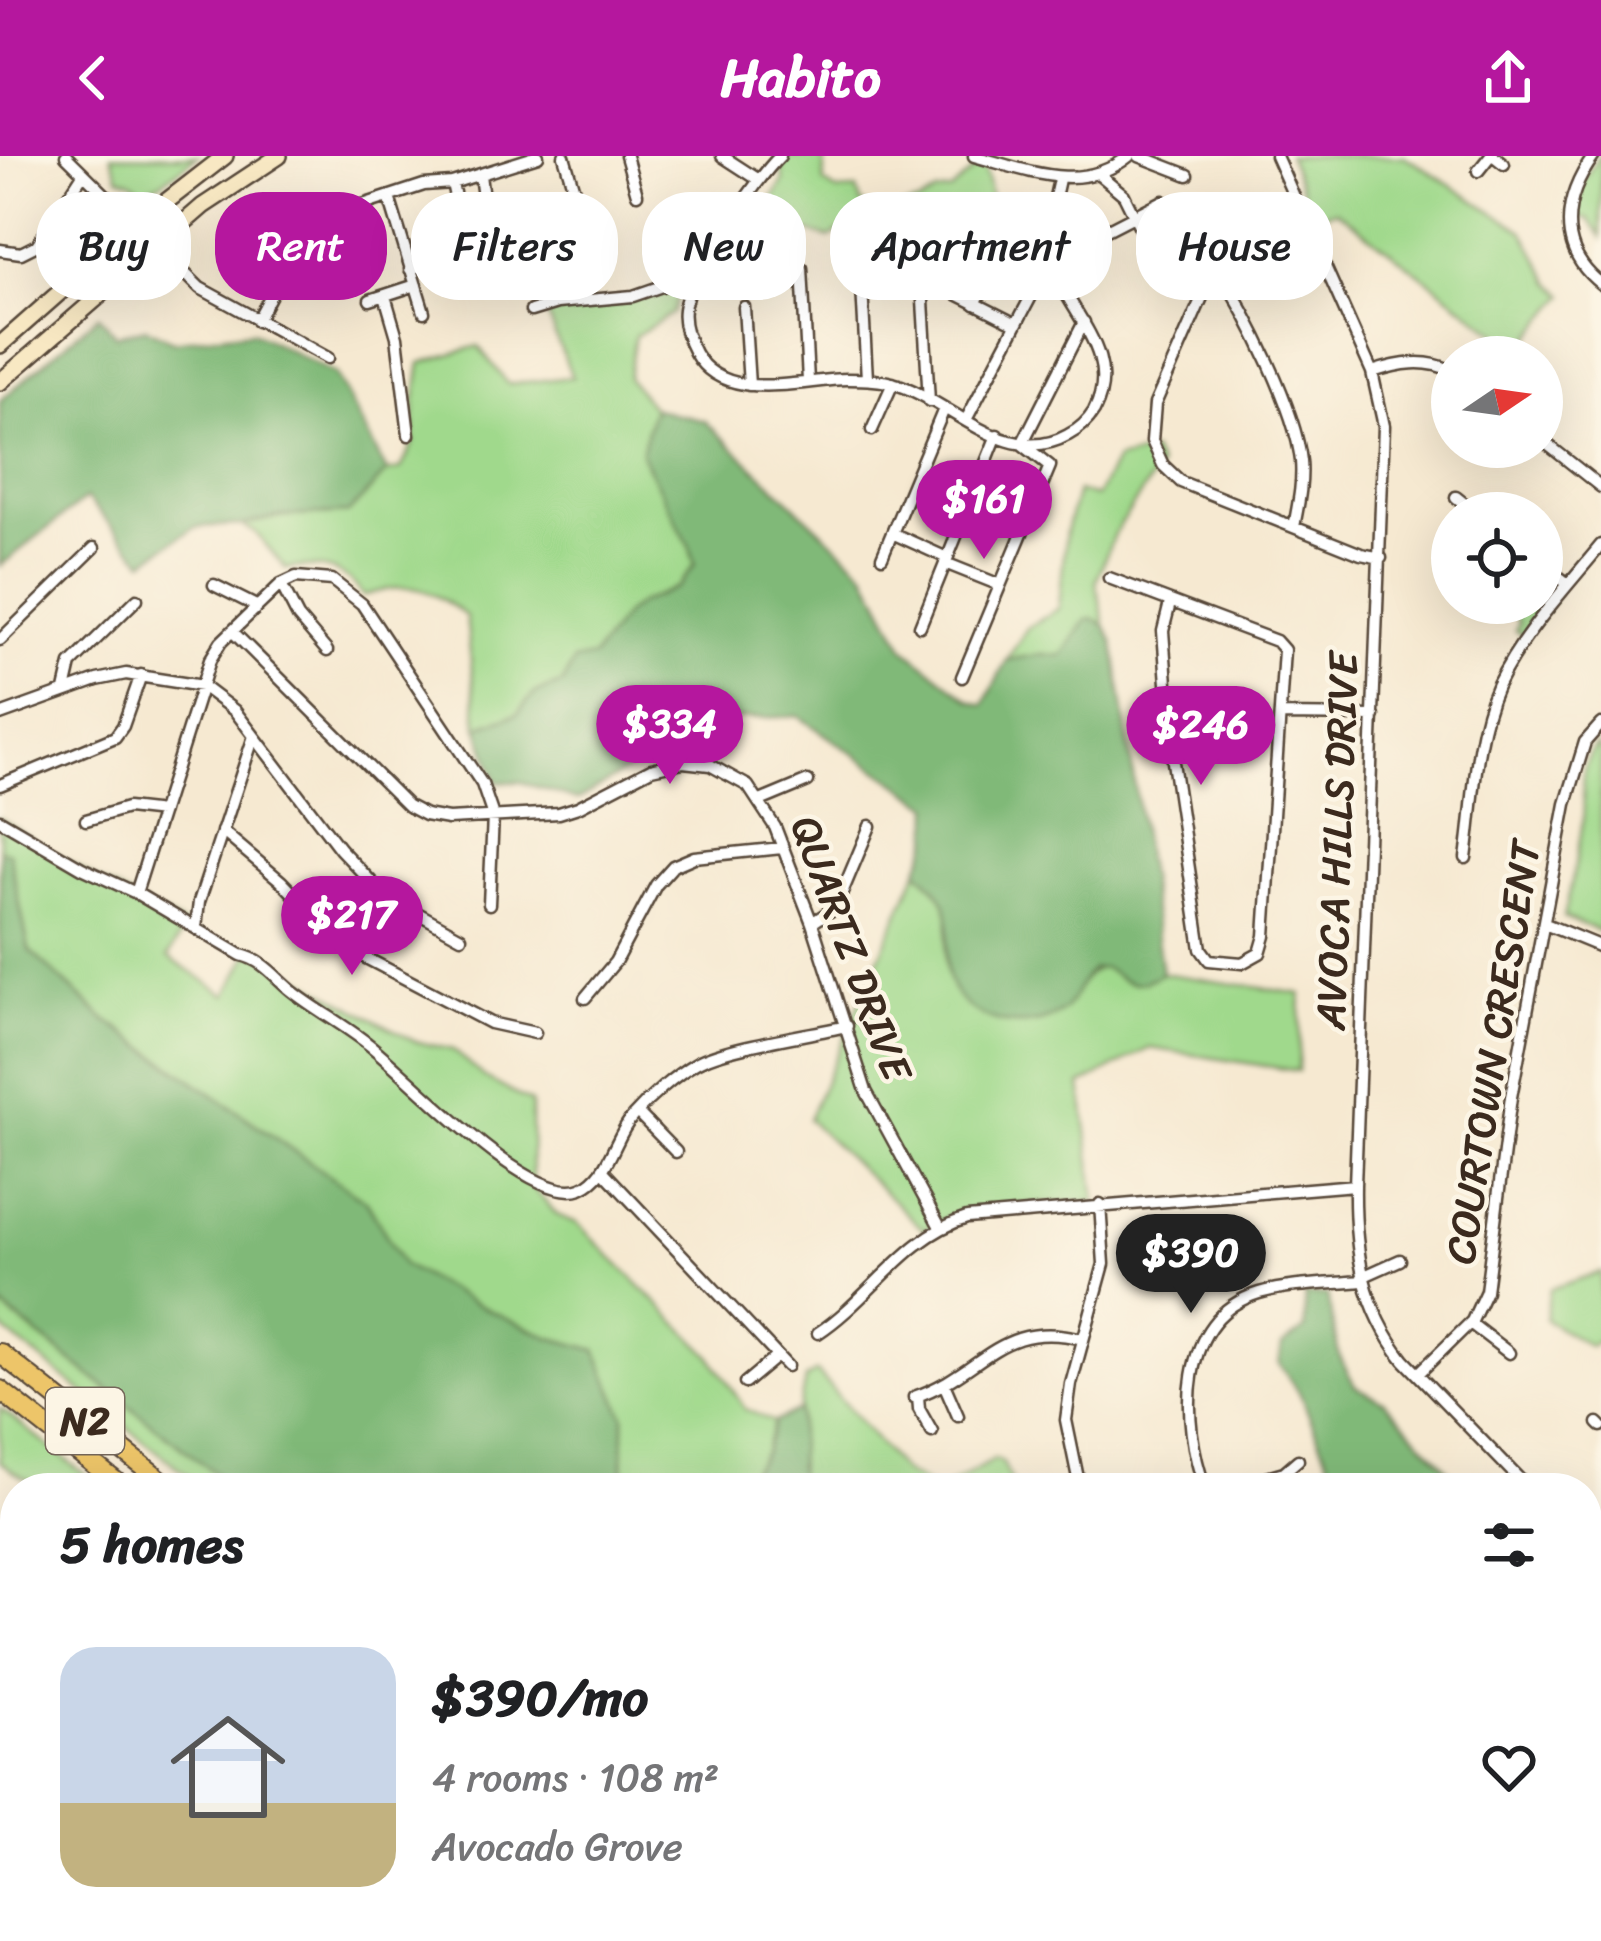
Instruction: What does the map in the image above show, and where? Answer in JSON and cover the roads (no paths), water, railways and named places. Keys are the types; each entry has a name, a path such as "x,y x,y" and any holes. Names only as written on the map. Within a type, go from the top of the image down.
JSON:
{"highway":[{"name":"N2","path":"0,1353 152,1473"},
{"name":"N2","path":"0,1390 105,1473"}],"main road":[{"path":"179,192 225,156"},
{"path":"191,216 279,156"},
{"path":"0,345 51,300"},
{"path":"0,382 94,300"}],"street":[{"path":"66,156 102,192"},
{"path":"410,269 389,197 538,156"},
{"path":"564,156 575,192"},
{"path":"626,156 638,194"},
{"path":"722,156 759,180"},
{"path":"751,192 780,156"},
{"path":"974,156 1059,179 1099,174 1129,156"},
{"path":"1139,156 1188,176"},
{"name":"AVOCA HILLS DRIVE","path":"1276,156 1290,192"},
{"path":"1594,156 1576,183 1568,230 1575,256 1601,284"},
{"path":"1478,171 1496,159"},
{"path":"0,250 21,254 37,245 83,174"},
{"path":"1099,174 1121,189 1136,219"},
{"path":"480,175 483,192"},
{"path":"1057,192 1059,179"},
{"path":"452,183 454,192"},
{"path":"1112,227 1134,215"},
{"path":"191,280 328,358"},
{"name":"AVOCA HILLS DRIVE","path":"1333,288 1379,393 1385,445 1355,1185 1362,1279 1389,1341 1514,1473"},
{"path":"531,311 557,303 642,293"},
{"path":"256,321 268,300"},
{"path":"386,300 397,338 409,435"},
{"path":"420,300 424,312"},
{"path":"686,300 684,318 694,352 721,377 749,385 867,379 893,383 1022,444 1049,466 962,676"},
{"path":"804,300 808,381"},
{"path":"863,300 867,379"},
{"path":"922,300 928,400"},
{"path":"967,300 1016,324"},
{"path":"975,304 977,300"},
{"path":"966,420 1029,300"},
{"path":"1022,444 1063,438 1095,409 1102,368 1072,300"},
{"path":"1198,300 1155,404 1152,441 1163,465 1181,482 1360,554 1381,558"},
{"path":"1234,300 1297,438 1301,491 1294,527"},
{"path":"743,307 749,385"},
{"path":"1022,444 1084,322"},
{"path":"1372,372 1408,362 1431,364"},
{"path":"872,430 893,383"},
{"path":"882,557 944,409"},
{"path":"920,626 997,435"},
{"path":"1563,457 1601,487"},
{"path":"917,475 972,498"},
{"path":"892,533 1000,585"},
{"path":"1466,858 1481,748 1497,687 1522,645 1601,545"},
{"path":"0,640 94,548"},
{"path":"136,893 215,651 281,584 323,577 354,596 474,768 493,816 489,904"},
{"path":"1108,578 1280,644 1285,656 1263,949 1242,963 1213,961 1201,949 1173,762 1163,631 1170,603"},
{"path":"1563,580 1568,584"},
{"path":"281,584 298,617 327,651"},
{"path":"214,585 256,606"},
{"path":"65,690 71,664 137,599"},
{"name":"QUARTZ DRIVE","path":"232,631 408,806 436,818 570,810 651,769 683,762 723,770 748,787 760,801 812,923 866,1091 940,1227"},
{"path":"0,784 115,737 141,675"},
{"path":"0,715 108,676 141,675 202,686 226,702 340,849 383,894 460,938"},
{"path":"1281,715 1374,716"},
{"name":"COURTOWN CRESCENT","path":"1418,1374 1470,1323 1489,1276 1511,1097 1572,779 1585,742 1601,724"},
{"path":"196,928 200,902 254,736"},
{"path":"760,801 808,782"},
{"path":"86,820 127,808 162,812"},
{"path":"0,820 241,955 256,959 295,993 370,1044 450,1121 536,1180 567,1190 587,1184 602,1170 637,1112 704,1059 847,1026"},
{"path":"812,923 836,907 870,826"},
{"path":"222,830 281,881 340,942 490,1023 535,1033"},
{"path":"586,998 615,962 656,886 673,866 694,857 782,848"},
{"path":"1544,924 1601,947"},
{"path":"637,1112 676,1152"},
{"path":"602,1170 787,1366"},
{"path":"818,1333 842,1317 940,1227 988,1215 1355,1185"},
{"path":"1077,1473 1066,1420 1104,1264 1100,1204"},
{"path":"1201,1473 1190,1384 1199,1347 1209,1330 1234,1305 1258,1294 1362,1279 1400,1260"},
{"path":"1470,1323 1509,1353"},
{"path":"932,1432 916,1397 945,1386 1016,1336 1050,1332 1083,1339"},
{"path":"745,1383 776,1357"},
{"path":"945,1386 958,1416"},
{"path":"1281,1473 1298,1460"}]}
